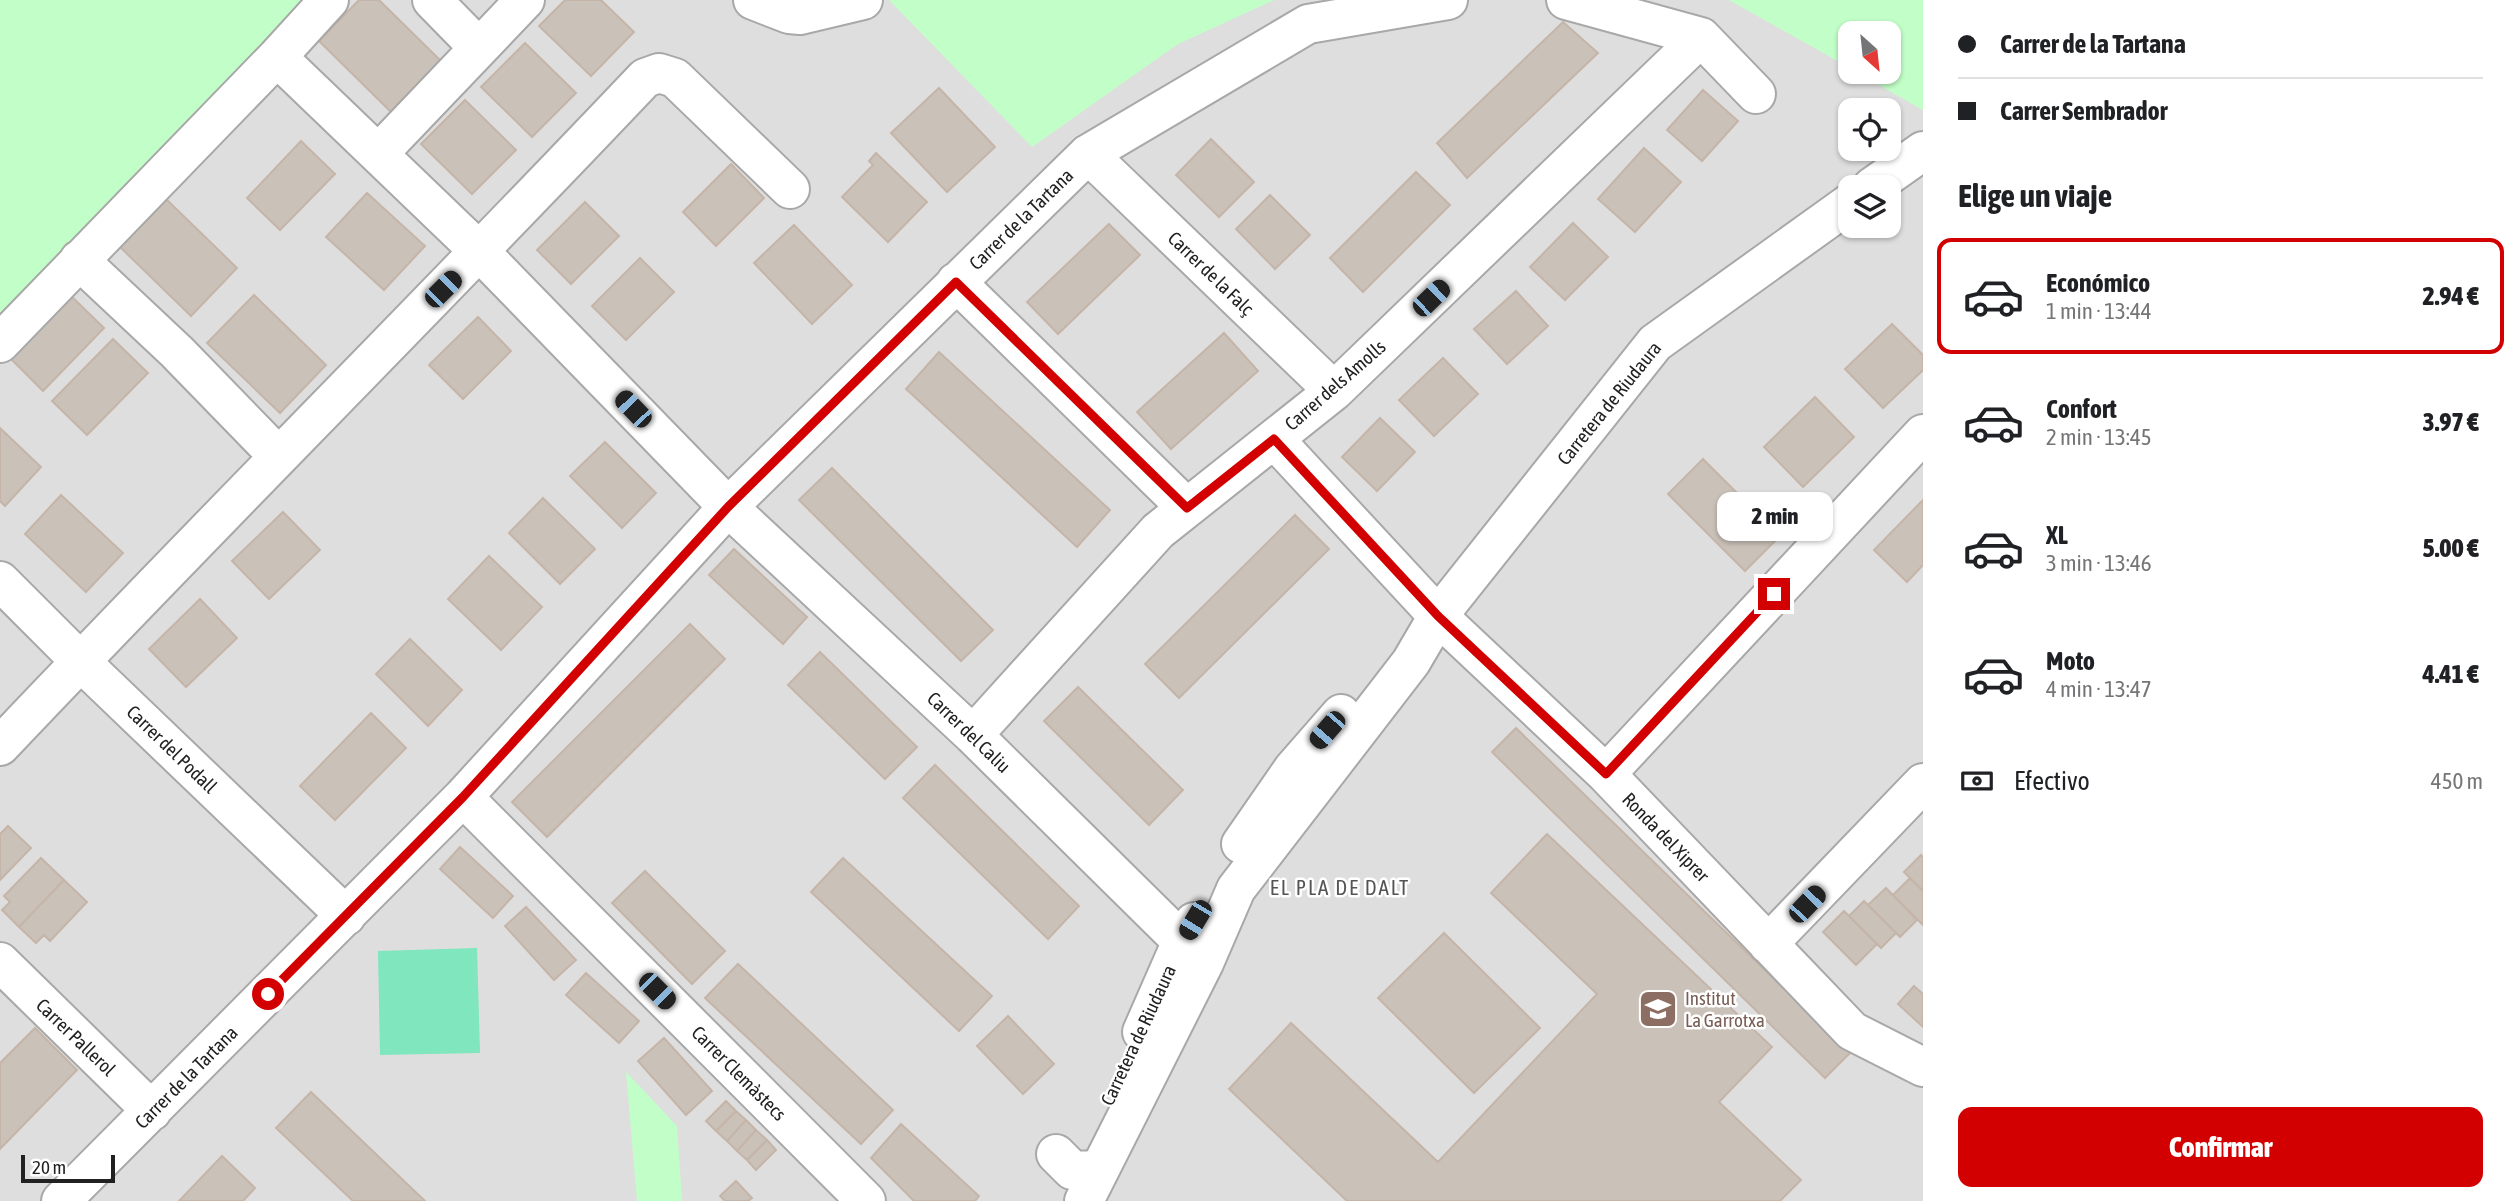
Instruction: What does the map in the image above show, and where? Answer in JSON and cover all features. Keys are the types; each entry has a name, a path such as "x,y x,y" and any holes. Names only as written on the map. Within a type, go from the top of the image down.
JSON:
{"street":[{"path":"0,343 329,0"},
{"path":"432,0 478,47"},
{"path":"379,154 478,47 526,0"},
{"path":"752,0 789,14 800,15 863,0"},
{"name":"Carrer de la Tartana","path":"61,1201 463,797 728,507 1088,154 1308,24 1448,0"},
{"path":"1566,0 1701,37 1756,94"},
{"name":"Carrer dels Amolls","path":"973,735 1158,531 1334,391 1701,37"},
{"name":"Carrer del Caliu","path":"277,57 480,252 728,507 973,735 1193,952"},
{"path":"0,746 278,456 480,252 645,78 659,72 675,78 790,189"},
{"path":"1889,175 1923,151"},
{"name":"Carrer de la Falç","path":"1088,154 1334,391"},
{"name":"Carretera de Riudaura","path":"1074,1179 1193,952 1250,830 1293,769 1394,652 1421,626 1438,616 1655,343 1838,212"},
{"path":"79,260 177,352 278,456"},
{"path":"956,282 1187,508"},
{"path":"1606,774 1923,433"},
{"name":"Ronda del Xiprer","path":"1274,439 1438,616 1606,774 1852,1031 1923,1067"},
{"name":"Carrer del Podall","path":"0,581 346,916"},
{"path":"1768,944 1923,783"},
{"name":"Carrer Clemàstecs","path":"463,797 866,1201"},
{"name":"Carrer Pallerol","path":"0,962 152,1111"}],"shaded area":[{"path":"290,0 1767,0 1863,21 1838,21 1838,84 1901,84 1901,29 1923,34 1923,1201 0,1201 0,269"}],"green space":[{"path":"0,0 308,0 0,319"},
{"path":"889,0 1274,0 1178,44 1032,147"},
{"path":"1729,0 1923,0 1923,110 1877,84 1901,84 1901,21 1838,21 1838,61"},
{"path":"477,948 480,1053 380,1055 378,951"},
{"path":"626,1072 677,1126 682,1201 637,1201"}],"building":[{"path":"359,0 379,0 441,61 391,112 319,41"},
{"path":"565,0 601,0 634,32 591,76 539,26"},
{"path":"1563,22 1598,53 1467,178 1437,143"},
{"path":"525,43 576,93 532,137 481,87"},
{"path":"939,88 995,147 947,192 891,133"},
{"path":"1703,90 1738,121 1702,161 1667,130"},
{"path":"465,100 516,150 472,194 421,144"},
{"path":"1211,139 1254,182 1219,217 1176,175"},
{"path":"301,141 335,174 280,230 247,198"},
{"path":"1644,148 1681,182 1635,232 1598,199"},
{"path":"876,153 927,202 888,242 842,197 873,165 869,161"},
{"path":"731,164 764,198 716,246 683,212"},
{"path":"1416,172 1450,205 1363,292 1330,258"},
{"path":"367,193 425,246 384,290 326,237"},
{"path":"1270,195 1310,235 1275,269 1236,229"},
{"path":"165,198 237,268 191,316 119,246"},
{"path":"585,202 619,236 571,284 537,250"},
{"path":"1573,223 1608,257 1565,300 1530,267"},
{"path":"1109,224 1140,255 1058,334 1027,302"},
{"path":"794,225 852,285 812,324 754,263"},
{"path":"640,258 674,292 626,340 592,306"},
{"path":"1516,291 1548,326 1507,364 1474,329"},
{"path":"69,294 104,328 43,391 8,356"},
{"path":"254,295 326,365 280,413 207,343"},
{"path":"478,317 511,351 463,399 429,365"},
{"path":"1892,324 1923,355 1923,370 1883,408 1845,369"},
{"path":"1224,333 1258,371 1171,449 1137,412"},
{"path":"113,339 148,373 87,435 52,401"},
{"path":"939,352 1110,510 1077,547 906,389"},
{"path":"1443,358 1478,394 1434,436 1399,400"},
{"path":"1815,397 1854,437 1803,487 1764,447"},
{"path":"1380,418 1415,452 1377,491 1342,457"},
{"path":"0,428 41,467 5,506 0,501"},
{"path":"605,442 656,493 622,528 570,476"},
{"path":"1703,459 1780,536 1745,571 1668,494"},
{"path":"832,468 993,630 961,661 799,500"},
{"path":"61,495 123,553 86,592 25,534"},
{"path":"543,498 595,549 560,584 509,533"},
{"path":"1923,500 1923,565 1907,582 1874,550"},
{"path":"283,512 320,550 269,599 232,561"},
{"path":"1295,515 1329,549 1179,698 1145,664"},
{"path":"734,549 807,617 783,644 709,575"},
{"path":"489,556 542,607 501,650 448,599"},
{"path":"200,599 237,638 186,687 149,649"},
{"path":"690,624 725,659 547,837 512,802"},
{"path":"410,639 462,690 428,726 376,674"},
{"path":"820,652 917,747 885,779 788,685"},
{"path":"1078,687 1183,790 1149,825 1044,721"},
{"path":"371,713 406,748 335,820 300,786"},
{"path":"1516,728 1850,1053 1825,1078 1492,752"},
{"path":"935,765 1079,906 1048,939 903,798"},
{"path":"8,826 31,848 0,880 0,834"},
{"name":"Institut La Garrotxa","path":"1547,834 1772,1047 1719,1102 1801,1180 1780,1201 1347,1201 1229,1089 1291,1023 1438,1162 1597,994 1491,893"},
{"path":"460,847 513,896 493,918 440,869"},
{"path":"1921,855 1923,857 1923,891 1904,872"},
{"path":"41,858 64,880 19,927 2,910 10,902 4,896"},
{"path":"843,858 992,996 959,1031 811,892"},
{"path":"645,871 725,951 692,984 612,903"},
{"path":"1910,878 1923,891 1923,925 1893,895"},
{"path":"64,880 87,902 50,941 44,935 36,943 19,927"},
{"path":"1886,888 1917,920 1900,937 1868,905"},
{"path":"1864,901 1896,933 1881,948 1849,916"},
{"path":"526,907 576,960 554,980 505,926"},
{"path":"1844,911 1877,944 1856,965 1823,932"},
{"path":"1444,933 1540,1028 1474,1093 1378,998"},
{"path":"738,964 893,1110 861,1144 705,998"},
{"path":"586,973 639,1021 619,1043 566,995"},
{"path":"1914,986 1923,994 1923,1027 1898,1004"},
{"path":"1008,1016 1054,1064 1023,1094 977,1046"},
{"path":"35,1028 77,1070 0,1149 0,1063"},
{"path":"664,1038 712,1091 686,1115 638,1061"},
{"path":"311,1092 425,1201 353,1201 276,1128"},
{"path":"726,1101 736,1111 716,1131 706,1121"},
{"path":"736,1111 746,1120 727,1141 716,1131"},
{"path":"746,1120 756,1130 737,1151 727,1141"},
{"path":"901,1124 979,1196 975,1201 914,1201 871,1158"},
{"path":"756,1130 767,1140 747,1160 737,1151"},
{"path":"767,1140 776,1150 756,1170 747,1160"},
{"path":"222,1156 255,1188 243,1201 179,1201"},
{"path":"736,1181 752,1198 748,1201 725,1201 720,1196"}],"place":[{"name":"Institut La Garrotxa","path":"1658,1009"}],"district":[{"name":"EL PLA DE DALT","path":"1340,888"}],"route":[{"path":"268,994 463,797 728,507 956,282 1187,508 1274,439 1438,616 1606,774 1774,594"}]}
